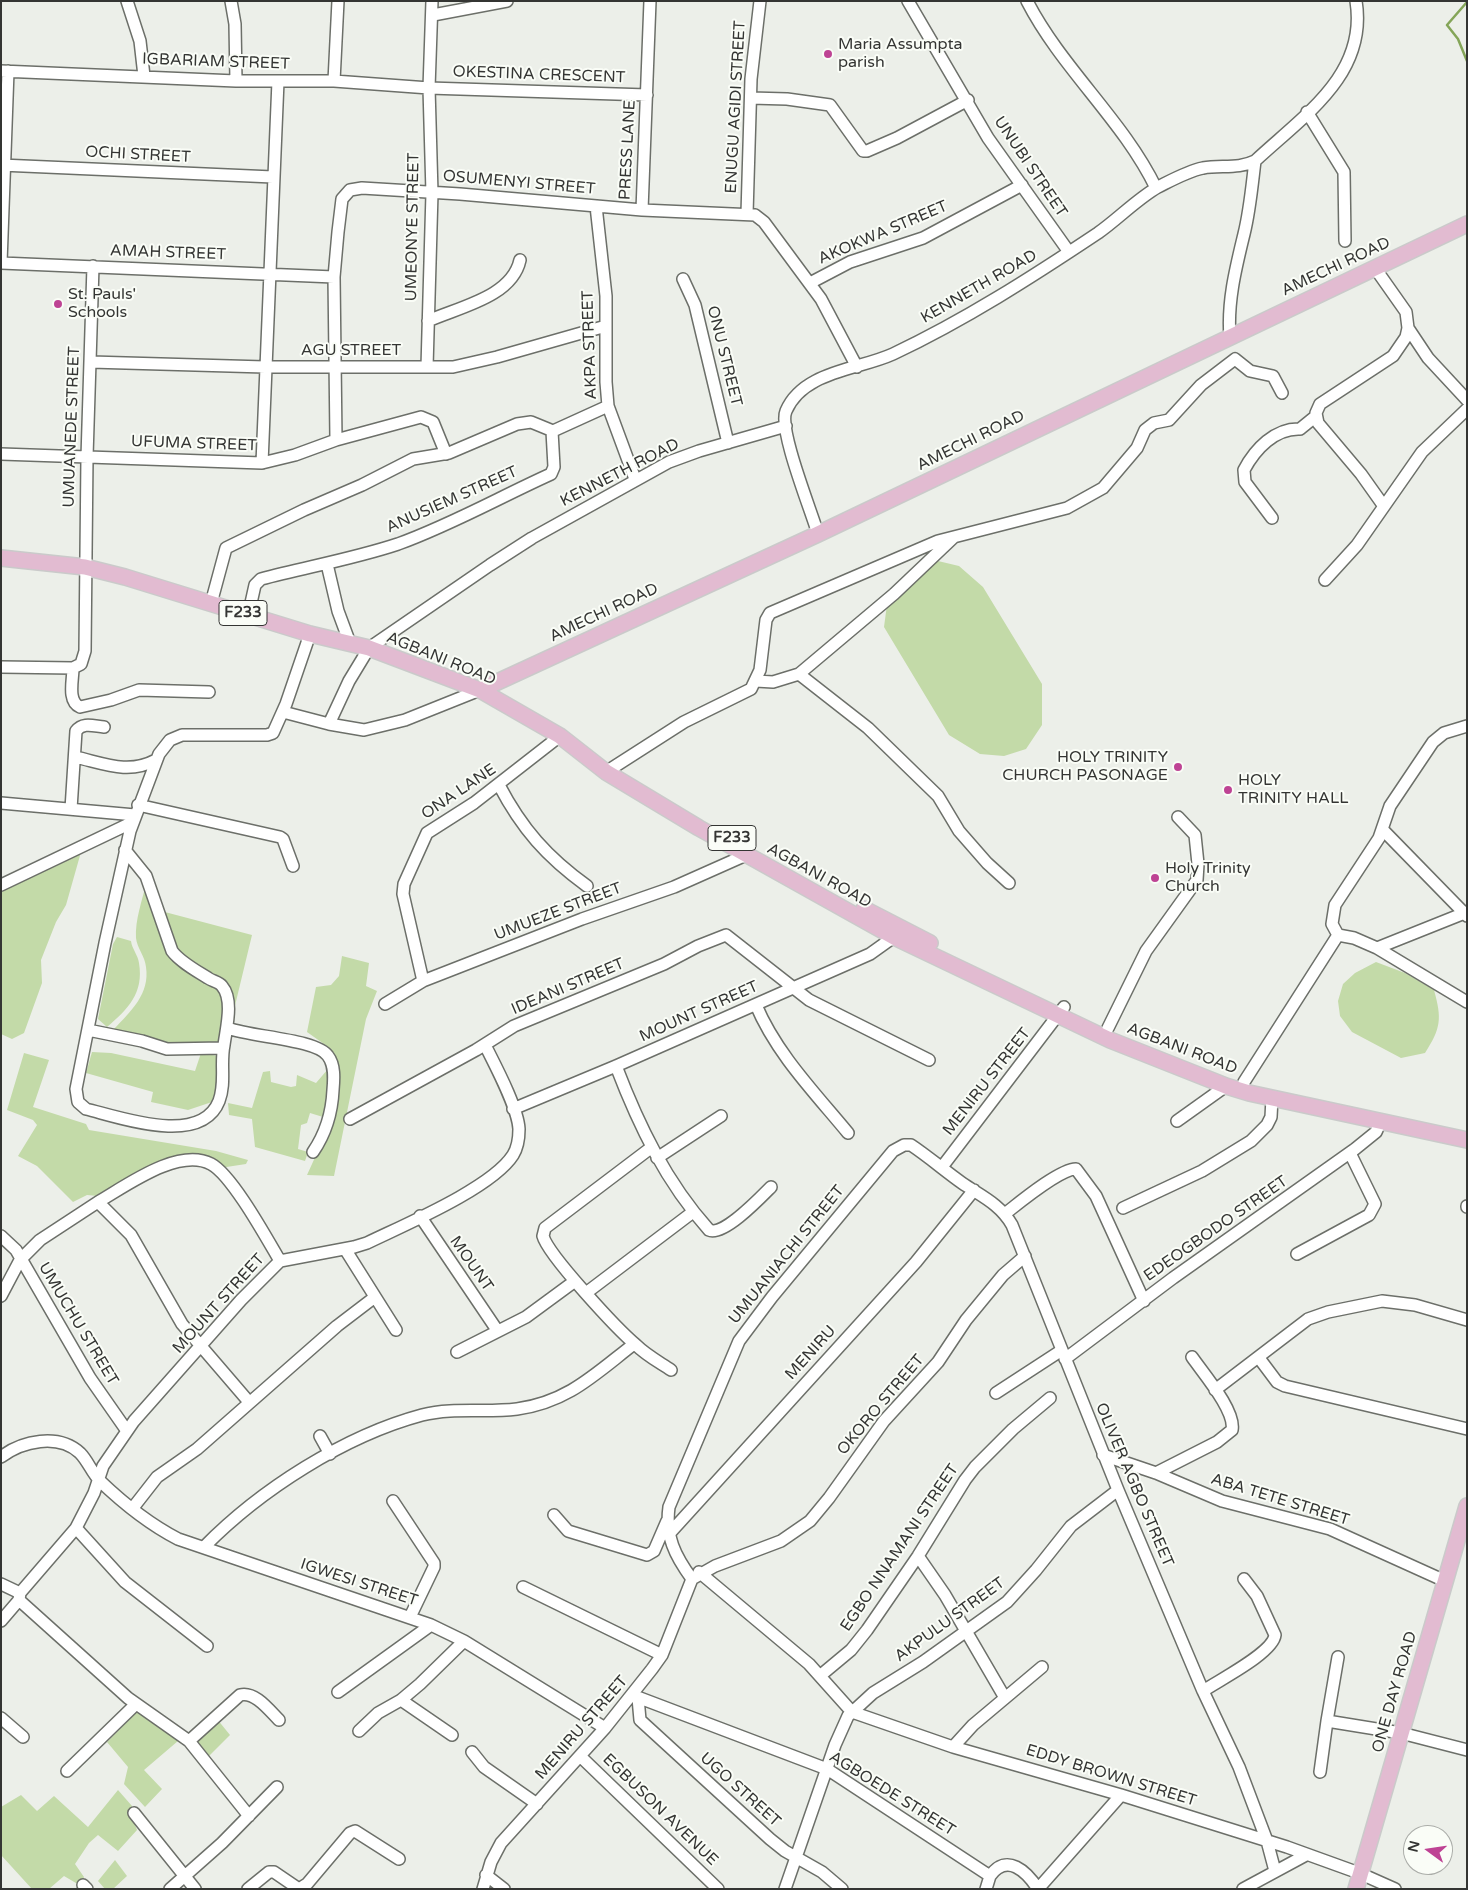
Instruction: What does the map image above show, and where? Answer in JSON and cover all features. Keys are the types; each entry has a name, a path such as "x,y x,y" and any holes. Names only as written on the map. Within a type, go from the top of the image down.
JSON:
{"main road":[{"name":"AMECHI ROAD","path":"484,688 818,534 1467,224"},
{"name":"AGBANI ROAD","path":"1,548 85,562 233,602 251,604 268,613 371,647"},
{"name":"AGBANI ROAD","path":"1,558 85,562 310,634 371,647 441,668 484,688 609,769 900,934"},
{"name":"AGBANI ROAD","path":"484,688 746,855 900,934 1061,1011 1110,1040 1226,1086 1272,1098 1467,1140"},
{"name":"AGBANI ROAD","path":"1061,1011 1108,1028 1177,1059 1244,1082 1467,1130"},
{"name":"ONE DAY ROAD","path":"1356,1889 1359,1872 1467,1506"}],"street":[{"path":"126,1 140,41 144,76"},
{"path":"231,1 236,24 236,81"},
{"path":"334,81 338,1"},
{"name":"UMEONYE STREET","path":"427,367 432,193 429,88 432,1"},
{"path":"433,15 507,1"},
{"name":"PRESS LANE","path":"642,210 650,1"},
{"name":"ENUGU AGIDI STREET","path":"747,214 751,98 760,1"},
{"name":"UNUBI STREET","path":"908,1 968,100 984,132 1069,252"},
{"path":"1027,1 1046,32 1144,164 1156,188"},
{"path":"1230,337 1228,321 1235,266 1246,225 1255,161 1335,84 1352,57 1359,19 1356,1"},
{"path":"1,263 5,71"},
{"name":"IGBARIAM STREET","path":"5,71 236,81 334,81 429,88"},
{"path":"262,463 278,81"},
{"name":"OKESTINA CRESCENT","path":"429,88 647,95"},
{"path":"751,98 787,99 830,105 863,150 876,148 968,100"},
{"path":"1307,112 1344,172 1345,241"},
{"name":"KENNETH ROAD","path":"371,647 490,565 635,479 676,460 786,426 783,421 787,409 801,390 810,383 914,344 1017,286 1112,222 1156,188 1203,168 1241,166 1255,161"},
{"name":"OCHI STREET","path":"2,165 273,177"},
{"name":"AKOKWA STREET","path":"810,283 850,262 923,238 1022,185"},
{"name":"OSUMENYI STREET","path":"336,440 334,277 340,206 345,195 350,190 362,188 642,210 758,216 810,283 831,314 857,366"},
{"name":"AKPA STREET","path":"596,206 606,296 606,382 608,406 635,479"},
{"path":"428,321 504,288 518,272 520,260"},
{"name":"AMAH STREET","path":"1,263 334,277"},
{"name":"UMUANEDE STREET","path":"73,668 81,664 84,651 87,457 93,266"},
{"path":"1272,518 1245,482 1244,470 1274,435 1286,429 1300,429 1316,416 1320,404 1393,356 1404,341 1408,328 1408,318 1404,307 1375,268"},
{"name":"ONU STREET","path":"683,280 695,305 728,443"},
{"name":"AGU STREET","path":"91,362 265,367 453,366 497,357 606,326"},
{"path":"1408,328 1428,358 1467,400"},
{"path":"609,769 684,722 743,695 756,680 760,670 766,620 770,613 938,541 1067,508 1103,488 1137,448 1145,430 1154,423 1169,420 1200,385 1235,359 1250,370 1273,376 1282,393"},
{"path":"213,596 222,558 228,546 362,485 413,459 446,454 517,424 531,422 552,431 608,406"},
{"path":"1325,580 1357,545 1383,505 1422,452 1467,409"},
{"path":"1316,416 1318,423 1361,474 1383,505"},
{"name":"UFUMA STREET","path":"1,454 262,463 295,456 336,440 407,419 423,417 430,419 436,426 446,454"},
{"path":"786,426 789,445 818,534"},
{"name":"ANUSIEM STREET","path":"251,604 256,585 261,579 327,564 417,536 551,474 554,467 552,431"},
{"path":"756,680 774,682 799,674 894,594 955,536"},
{"path":"327,564 338,611 348,638"},
{"path":"125,850 146,876 172,951 181,960 222,986 226,996 228,1028 223,1048 223,1086 214,1111 194,1124 158,1127 86,1109 78,1102 76,1089 125,850 156,760 167,744 182,735 270,735 277,728 310,634"},
{"path":"329,724 349,681 371,647"},
{"path":"1,667 73,668 72,698 76,705 80,707 111,700 139,690 209,692"},
{"path":"799,674 868,728 938,796 959,831 987,863 1009,883"},
{"path":"283,712 329,724 364,730 405,720 484,688"},
{"path":"71,809 78,729 87,725 104,727"},
{"path":"1338,935 1332,924 1335,905 1383,830 1390,806 1433,742 1444,733 1467,726"},
{"name":"ONA LANE","path":"423,981 403,902 404,884 426,833 450,820 499,785 560,736"},
{"path":"75,757 109,767 122,768 141,767 156,760"},
{"path":"499,785 528,834 541,849 587,886"},
{"path":"1,803 136,814 280,837 283,839 293,866"},
{"path":"1,885 136,814"},
{"path":"1108,1028 1146,951 1197,880 1198,864 1195,835 1178,817"},
{"path":"1377,948 1466,914 1383,830"},
{"name":"UMUEZE STREET","path":"384,1004 423,981 576,921 674,887 746,855"},
{"name":"MOUNT STREET","path":"513,1109 796,988 870,954 900,934"},
{"path":"1338,935 1354,938 1377,948 1467,1002"},
{"path":"1244,1082 1338,935"},
{"name":"IDEANI STREET","path":"350,1119 485,1045 514,1026 664,964 724,936 736,942 796,988"},
{"path":"796,988 809,1000 831,1012 929,1060"},
{"path":"756,1005 772,1036 801,1077 848,1133"},
{"name":"MENIRU STREET","path":"942,1167 1061,1011"},
{"path":"228,1028 242,1033 314,1047 328,1056 334,1076 332,1104 321,1140 313,1152"},
{"path":"88,1030 142,1040 167,1049 223,1048"},
{"name":"MOUNT STREET","path":"1,1621 76,1528 99,1480 103,1466 127,1430 241,1300 280,1261 345,1249 381,1237 468,1192 510,1160 517,1147 519,1125 485,1045"},
{"path":"616,1066 657,1158 693,1212 709,1230 716,1231 740,1216 771,1187"},
{"path":"1177,1121 1226,1086"},
{"path":"1123,1208 1202,1171 1251,1141 1267,1125 1272,1098"},
{"path":"657,1158 721,1116"},
{"name":"EDEOGBODO STREET","path":"996,1393 1064,1355 1144,1301 1350,1153 1376,1132 1381,1121"},
{"name":"UMUANIACHI STREET","path":"696,1576 676,1556 669,1534 668,1521 672,1498 739,1341 750,1324 893,1151 904,1145 911,1145 942,1167"},
{"path":"652,1147 545,1228 543,1232 544,1240 586,1293 634,1344 671,1370"},
{"path":"1296,1254 1369,1215 1373,1209 1375,1204 1350,1153"},
{"path":"1,1296 20,1260 40,1240 98,1202 164,1166 188,1161 211,1164 228,1180 280,1261"},
{"name":"OLIVER AGBO STREET","path":"942,1167 1006,1214 1025,1256 1103,1455 1203,1691 1237,1761 1267,1841 1275,1871"},
{"path":"1006,1214 1040,1188 1069,1170 1076,1169 1096,1196 1144,1301"},
{"name":"MENIRU","path":"669,1534 916,1262 974,1190"},
{"path":"98,1202 131,1235 182,1324 249,1402"},
{"path":"586,1293 693,1212"},
{"name":"MOUNT","path":"420,1216 497,1330"},
{"name":"UMUCHU STREET","path":"1,1236 13,1246 90,1378 127,1430"},
{"path":"345,1249 396,1330"},
{"name":"OKORO STREET","path":"696,1576 781,1541 810,1521 829,1498 884,1421 938,1362 966,1320 1004,1275 1025,1256"},
{"path":"458,1352 497,1330 526,1317 575,1280"},
{"path":"132,1509 157,1477 197,1449 337,1326 376,1298"},
{"path":"1215,1390 1308,1319 1354,1306 1382,1301 1415,1305 1467,1320"},
{"path":"204,1547 267,1493 330,1454 378,1431 421,1416 448,1411 517,1409 560,1399 634,1344"},
{"path":"1156,1473 1210,1446 1229,1434 1232,1426 1228,1410 1192,1357"},
{"path":"1259,1358 1277,1382 1285,1386 1467,1430"},
{"name":"EGBO NNAMANI STREET","path":"821,1674 847,1653 861,1638 918,1556 975,1467 1013,1429 1050,1398"},
{"path":"320,1436 330,1454"},
{"name":"IGWESI STREET","path":"1,1457 22,1445 55,1441 64,1443 80,1454 99,1480 132,1509 159,1529 178,1539 431,1625 464,1641 605,1728"},
{"name":"ABA TETE STREET","path":"1103,1455 1156,1473 1222,1501 1330,1529 1445,1582"},
{"name":"AKPULU STREET","path":"855,1709 1006,1602 1036,1570 1071,1526 1118,1490"},
{"path":"393,1501 434,1563 434,1567 410,1617"},
{"path":"554,1515 568,1530 647,1555 654,1551 668,1521"},
{"path":"76,1528 125,1582 207,1646"},
{"path":"918,1556 942,1589 1005,1698"},
{"path":"696,1576 821,1674 855,1709 844,1723 826,1769 785,1889"},
{"name":"MENIRU STREET","path":"483,1889 486,1875 501,1843 635,1697 662,1655 696,1576"},
{"path":"1203,1691 1253,1659 1274,1642 1275,1635 1257,1596 1244,1579"},
{"path":"1,1584 20,1597 136,1704 189,1741 249,1816"},
{"path":"523,1587 662,1655"},
{"path":"338,1692 431,1625"},
{"path":"359,1730 378,1713 401,1700 464,1641"},
{"path":"1320,1772 1338,1657"},
{"path":"953,1747 973,1725 1042,1667"},
{"path":"189,1741 240,1695 247,1693 253,1695 279,1720"},
{"name":"AGBOEDE STREET","path":"635,1697 826,1769 990,1876"},
{"name":"UGO STREET","path":"635,1697 640,1720 756,1826 795,1857 808,1862 842,1889"},
{"path":"401,1700 452,1736"},
{"path":"67,1771 136,1704"},
{"name":"EDDY BROWN STREET","path":"855,1709 953,1747 1121,1795 1267,1841 1359,1872 1395,1889"},
{"path":"1,1718 22,1737"},
{"path":"1327,1721 1401,1733 1467,1750"},
{"path":"472,1752 484,1767 537,1804"},
{"name":"EGBUSON AVENUE","path":"580,1756 718,1889"},
{"path":"170,1889 249,1816 277,1787"},
{"path":"986,1889 990,1876 1005,1866 1017,1867 1025,1872 1038,1889 1121,1795"},
{"path":"134,1812 195,1889"},
{"path":"248,1889 269,1872 278,1873 287,1882 299,1889 307,1884 350,1833 355,1831 399,1859"},
{"path":"1243,1889 1306,1855"},
{"path":"486,1875 504,1889"}],"green space":[{"path":"938,561 959,566 983,587 1042,684 1042,725 1026,749 1004,756 980,754 949,735 884,627 888,597 897,583 915,568"},
{"path":"81,852 66,905 56,922 41,960 42,983 24,1033 12,1039 1,1034 1,887"},
{"path":"146,884 163,939 221,991 225,1025 219,1044 167,1045 114,1029 138,1001 145,986 146,967 137,942 136,931"},
{"path":"161,911 252,935 232,1018 225,986 179,955"},
{"path":"117,937 131,941 139,963 139,983 137,992 128,1007 107,1027 98,1019 113,944"},
{"path":"342,956 369,963 366,986 377,991 366,1019 334,1176 307,1175 327,1131 337,1065 331,1049 307,1032 316,987 331,985 339,976"},
{"path":"1376,962 1405,973 1434,990 1439,1016 1437,1030 1425,1053 1401,1058 1352,1032 1340,1016 1338,1001 1343,984 1355,973"},
{"path":"92,1052 111,1053 195,1071 201,1053 218,1056 216,1089 212,1102 188,1110 151,1102 153,1092 86,1073"},
{"path":"24,1053 49,1060 33,1107 86,1124 89,1130 216,1151 248,1160 246,1164 220,1168 198,1159 98,1196 87,1195 73,1202 37,1166 18,1156 37,1125 33,1120 7,1110"},
{"path":"328,1069 329,1090 323,1117 310,1113 307,1123 301,1125 298,1149 308,1152 305,1161 255,1147 252,1119 229,1115 228,1103 252,1108 263,1072 270,1071 271,1082 291,1087 296,1086 297,1075 316,1083"},
{"path":"139,1710 178,1741 144,1770 162,1789 145,1807 124,1784 128,1767 107,1742"},
{"path":"217,1719 230,1735 209,1756 195,1740"},
{"path":"118,1790 132,1806 130,1812 137,1830 118,1851 98,1835 89,1843 75,1864 84,1877 81,1886 64,1876 49,1889 32,1889 1,1855 1,1807 21,1795 37,1811 54,1796 88,1827"},
{"path":"115,1860 127,1876 113,1889 105,1889 98,1881"}],"waterway":[{"path":"1467,2 1447,25 1458,39 1467,61"}],"place":[{"name":"Maria Assumpta parish","path":"828,54"},
{"name":"St. Pauls' Schools","path":"58,304"},
{"name":"HOLY TRINITY CHURCH PASONAGE","path":"1178,767"},
{"name":"HOLY TRINITY HALL","path":"1228,790"},
{"name":"Holy Trinity Church","path":"1155,878"}]}
